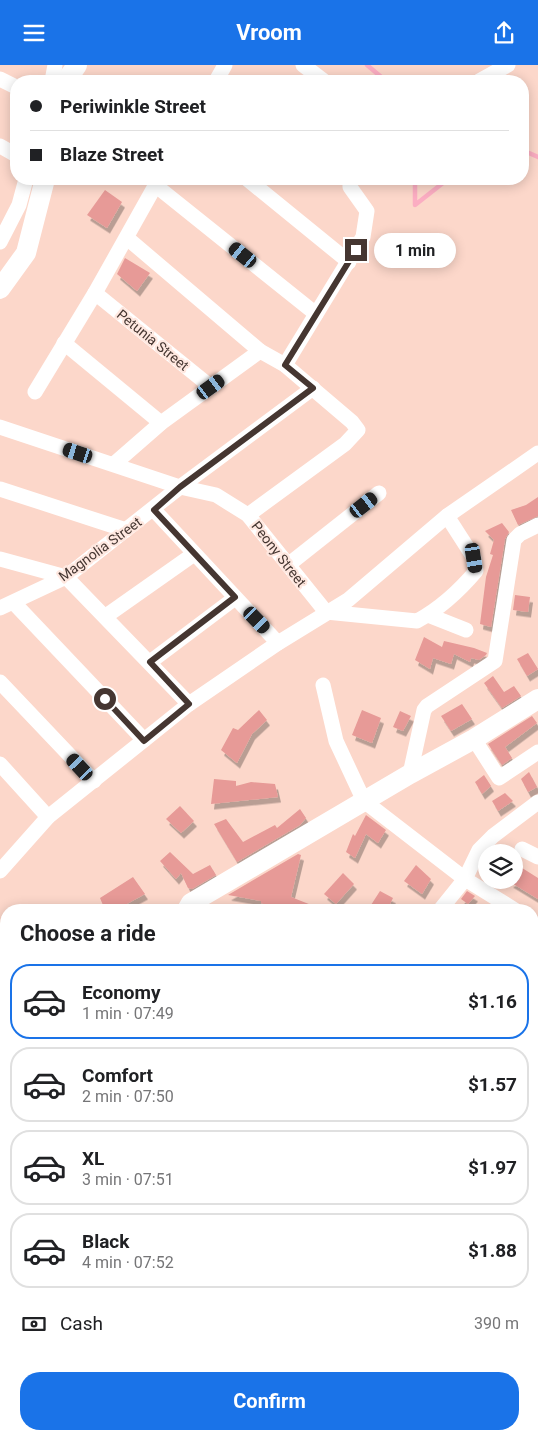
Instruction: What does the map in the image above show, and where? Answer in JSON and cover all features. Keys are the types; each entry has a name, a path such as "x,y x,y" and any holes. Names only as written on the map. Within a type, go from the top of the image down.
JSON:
{"street":[{"path":"302,65 316,75"},
{"path":"490,75 508,65"},
{"path":"0,242 5,221 19,205 24,185"},
{"path":"0,289 26,253 43,185"},
{"path":"35,393 127,238 155,185"},
{"path":"161,185 316,313"},
{"path":"254,185 349,262"},
{"path":"285,365 363,237 367,211 350,185"},
{"path":"127,238 260,351 285,365 313,388 352,422 358,430 344,444 248,515"},
{"name":"Petunia Street","path":"95,293 211,387"},
{"path":"64,343 161,423"},
{"path":"114,464 161,423 260,351"},
{"name":"Magnolia Street","path":"7,605 66,577 154,510 180,487 313,388"},
{"name":"Peony Street","path":"0,427 180,487 216,495 248,515 326,612"},
{"path":"0,871 48,817 189,704 278,643 348,600 447,515 538,453"},
{"path":"0,489 126,530"},
{"path":"288,565 379,493"},
{"path":"154,510 278,643"},
{"path":"326,612 417,621 428,615 476,571 474,558 447,515"},
{"path":"410,773 424,710 427,706 495,661 514,540 520,534 538,525"},
{"path":"106,616 194,554"},
{"path":"0,559 66,577 106,616 189,704"},
{"path":"150,662 235,597"},
{"path":"7,605 144,741"},
{"path":"428,615 466,631"},
{"path":"0,682 94,781"},
{"path":"322,685 336,741 364,801 499,904"},
{"path":"190,904 410,773 474,739 538,699"},
{"path":"474,739 499,778 538,752"},
{"path":"1,768 48,817"},
{"path":"445,904 465,879 479,850 493,836 538,802"},
{"path":"523,850 538,857"}],"building":[{"path":"105,190 122,202 107,228 87,215"},
{"path":"125,258 150,273 137,291 117,274"},
{"path":"538,497 538,516 518,525 511,510 526,505"},
{"path":"502,523 509,532 505,539 491,627 480,624 486,577 493,555 490,554 494,540 485,531"},
{"path":"515,595 530,597 528,612 513,610"},
{"path":"424,637 442,647 444,641 487,653 479,660 471,658 470,662 454,654 451,664 433,658 430,669 415,660"},
{"path":"528,653 538,669 527,676 517,659"},
{"path":"493,676 504,692 514,686 521,696 502,708 484,683"},
{"path":"462,704 472,719 451,731 441,716"},
{"path":"259,710 267,720 252,734 237,763 221,750 233,728 238,730"},
{"path":"362,710 381,718 372,743 352,735"},
{"path":"400,711 411,716 403,731 393,727"},
{"path":"532,716 537,723 505,747 512,758 502,765 488,744"},
{"path":"529,772 537,787 528,792 521,779"},
{"path":"484,775 491,786 482,794 475,782"},
{"path":"214,779 236,781 236,786 251,782 275,784 278,797 211,804"},
{"path":"505,793 513,801 498,811 492,801"},
{"path":"180,806 194,821 181,833 166,819"},
{"path":"300,809 306,818 300,825 237,862 214,824 226,819 243,842 275,825 277,828"},
{"path":"366,815 386,830 378,843 366,834 355,858 346,852 353,834 355,836"},
{"path":"170,852 193,874 210,865 216,875 192,889 188,888 181,873 176,879 160,861"},
{"path":"298,854 301,855 291,897 309,904 264,904 261,901 228,895"},
{"path":"416,865 431,879 422,894 404,881"},
{"path":"523,869 538,878 538,899 522,889"},
{"path":"343,873 354,884 336,904 324,894"},
{"path":"133,877 145,894 127,904 102,904 100,898"},
{"path":"380,891 393,898 390,904 372,904"},
{"path":"467,891 475,896 468,904 461,899"}],"waterway":[{"path":"367,65 379,75"},
{"path":"529,153 538,157"},
{"path":"415,185 415,205 440,185"}],"route":[{"path":"105,699 144,741 189,704 150,662 235,597 154,510 180,487 313,388 285,365 356,250"}]}
